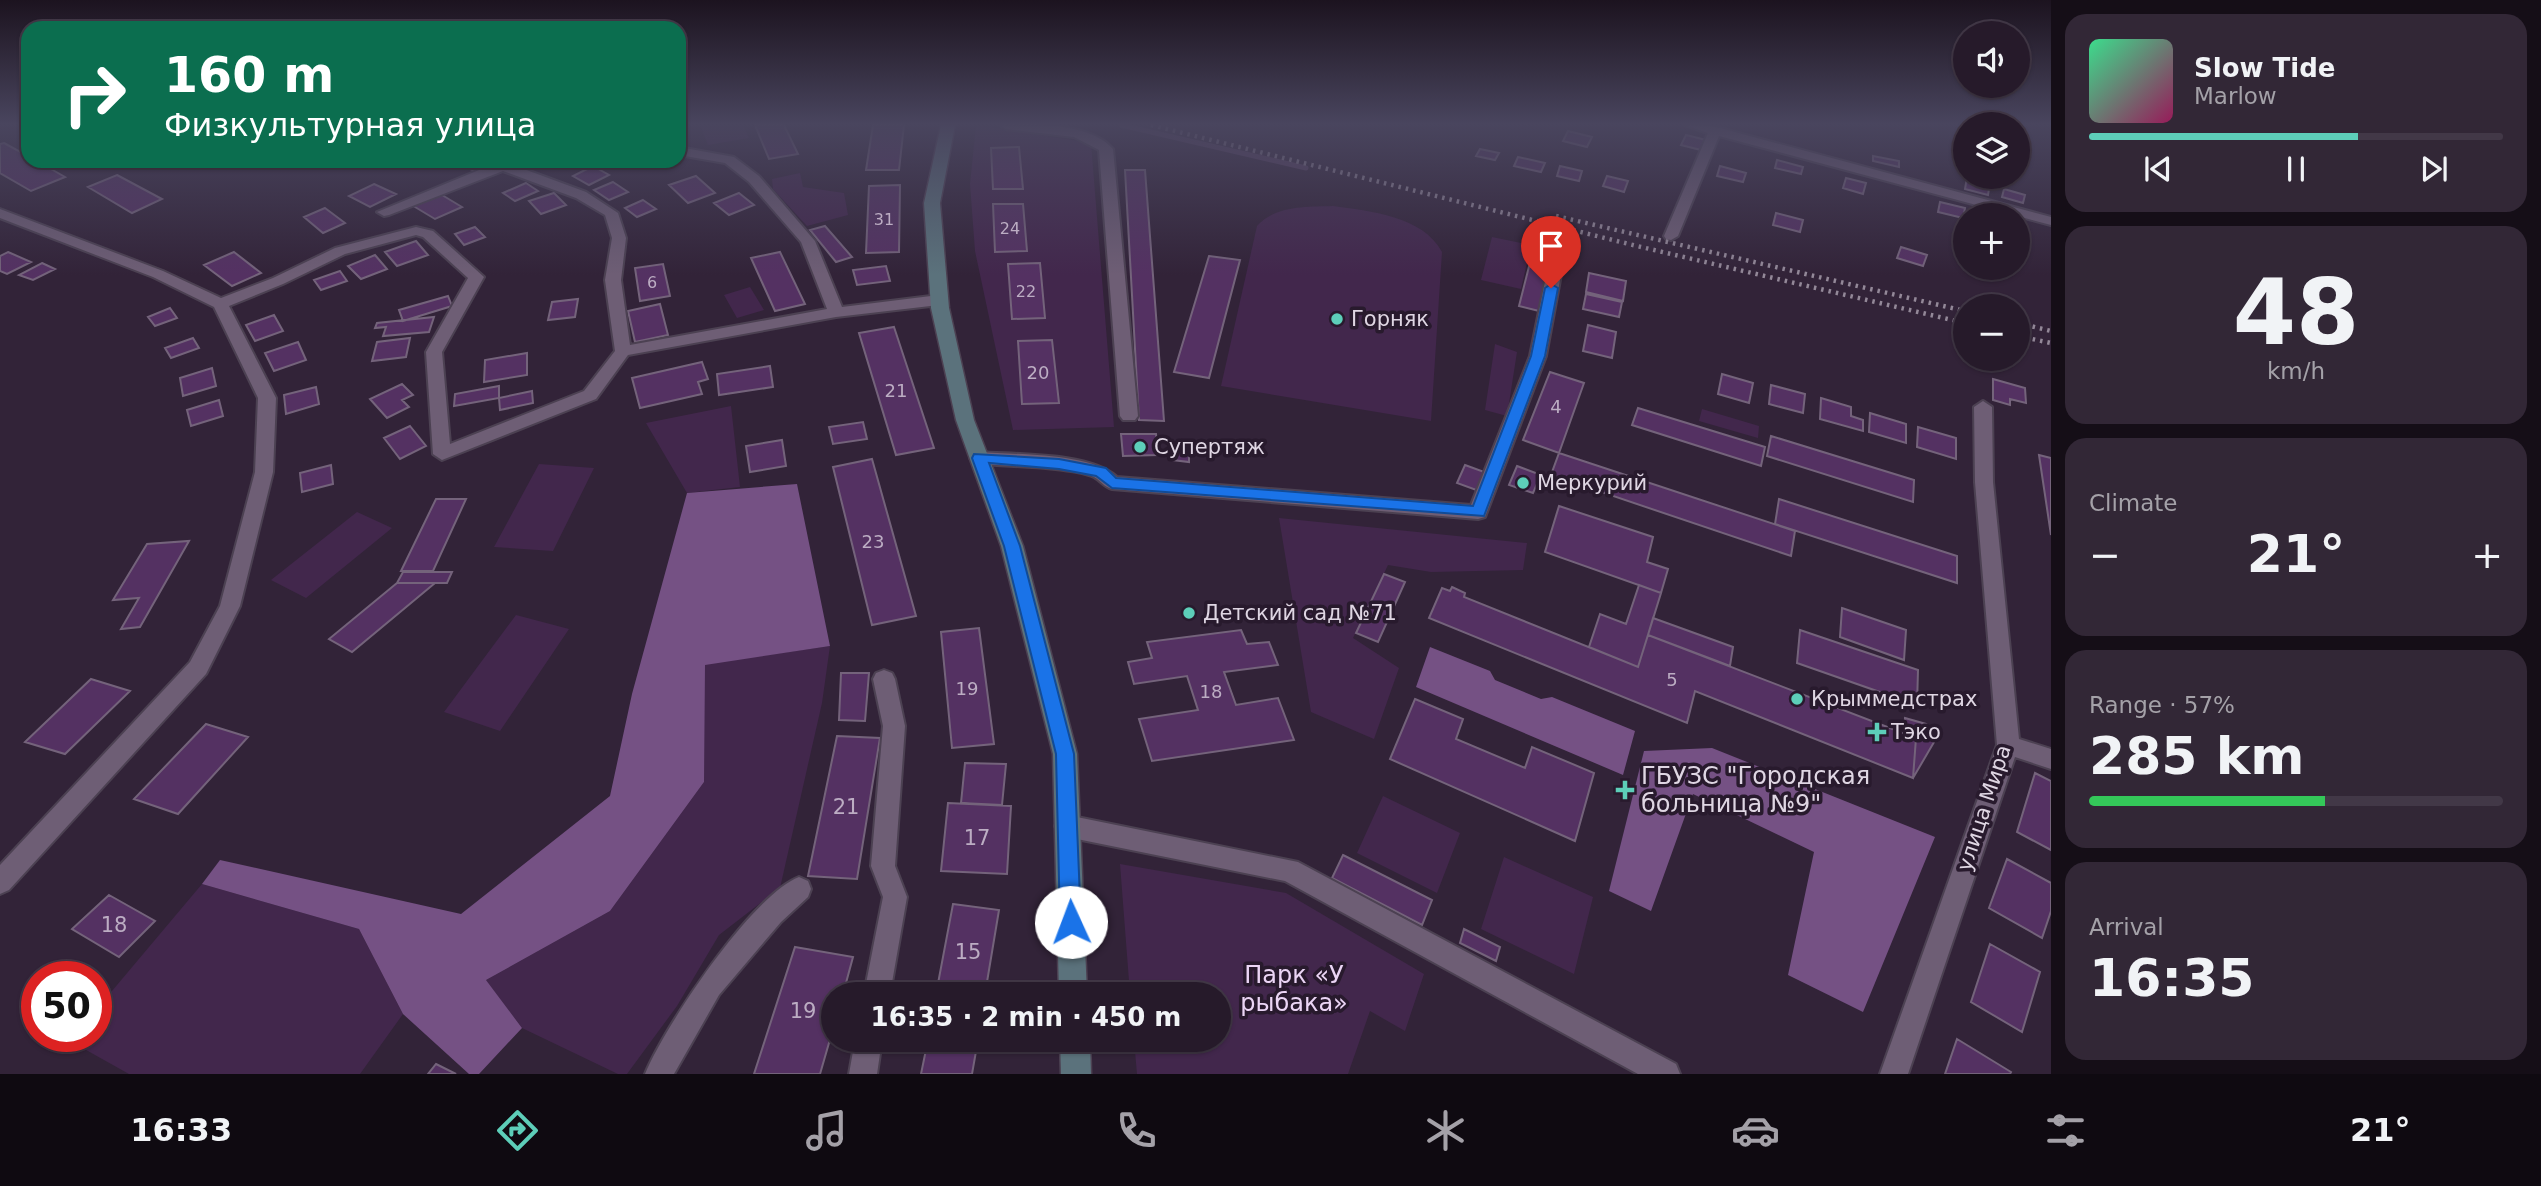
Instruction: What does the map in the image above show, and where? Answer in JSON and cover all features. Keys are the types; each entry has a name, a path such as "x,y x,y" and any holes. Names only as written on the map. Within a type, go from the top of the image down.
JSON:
{"main road":[{"path":"937,175 933,203 939,300 965,420 1012,546 1065,754 1073,982"},
{"path":"1075,1052 1076,1074"}],"street":[{"path":"384,212 479,175"},
{"path":"534,175 581,195 611,213 619,238 612,280 623,351"},
{"path":"749,175 808,241 836,312"},
{"path":"1108,175 1129,416"},
{"path":"1671,236 1697,175"},
{"path":"1880,175 2051,221"},
{"path":"0,213 158,274 220,304 267,398 264,472 230,607 198,668 0,881"},
{"path":"220,304 278,281 340,251 416,231 428,234 476,277 434,352 442,454 590,395 623,351 836,312 939,300"},
{"path":"979,458 1059,464 1100,472 1112,483 1478,512 1538,356 1560,242"},
{"name":"улица Мира","path":"1894,1074 2008,745 1984,482 1983,407"},
{"path":"879,982 895,897 883,866 894,726 884,679"},
{"path":"2008,745 2051,759"},
{"path":"1067,826 1289,870 1666,1074"},
{"path":"659,1074 710,986 772,913 799,889"},
{"path":"863,1074 867,1052"}],"green space":[{"path":"800,175 803,187 844,193 848,215 807,226 773,189 772,179"},
{"path":"971,175 1094,175 1114,427 1013,430 975,251"},
{"name":"Горняк","path":"1333,206 1379,213 1409,223 1422,230 1442,252 1431,421 1221,386 1257,226 1273,214 1283,211"},
{"path":"1492,237 1531,245 1521,289 1481,280"},
{"path":"750,287 764,310 737,318 724,295"},
{"path":"1495,344 1517,352 1507,416 1485,410"},
{"path":"731,406 740,487 687,493 646,423"},
{"path":"1702,409 1759,426 1758,438 1699,421"},
{"path":"539,464 594,468 553,551 494,547"},
{"path":"357,512 392,528 306,598 271,580"},
{"path":"1279,518 1527,543 1523,570 1431,572 1388,565 1353,638 1399,668 1374,739 1311,712"},
{"path":"516,615 569,629 500,731 444,712"},
{"path":"830,646 822,703 780,888 719,935 677,1006 627,1074 618,1074 522,1028 486,980 610,911 704,782 704,664"},
{"path":"1383,796 1460,833 1437,893 1357,853"},
{"path":"1504,857 1593,897 1574,974 1481,929"},
{"name":"Парк «У рыбака»","path":"1120,864 1286,893 1424,974 1405,1031 1370,1011 1348,1074 1137,1074 1135,1052 1231,1052 1231,982 1129,982"},
{"path":"202,884 359,929 403,1014 360,1074 129,1074 90,1052 112,1052 112,991"}],"shaded area":[{"path":"797,484 830,646 705,665 704,782 610,911 486,980 522,1028 479,1074 469,1074 403,1014 359,929 202,884 220,860 461,914 610,796 632,694 687,493"},
{"path":"1430,647 1490,671 1495,680 1541,699 1552,697 1635,731 1623,775 1416,687"},
{"path":"1712,748 1935,837 1863,1012 1788,975 1814,852 1693,794 1651,911 1609,891 1644,751"}],"building":[{"path":"4,175 65,177 31,191"},
{"path":"117,175 162,199 132,213 88,187"},
{"path":"575,175 609,175 589,185"},
{"path":"992,175 1022,175 1023,189 993,189"},
{"path":"1125,175 1145,175 1164,421 1139,420"},
{"path":"1557,175 1581,175 1579,181"},
{"path":"1717,175 1745,175 1743,182"},
{"path":"696,176 715,193 688,203 669,185"},
{"path":"1607,176 1628,181 1624,192 1603,186"},
{"path":"1846,178 1866,183 1863,194 1843,188"},
{"path":"613,182 628,192 609,200 594,190"},
{"path":"526,183 538,191 515,201 503,193"},
{"path":"374,184 396,194 370,207 349,196"},
{"path":"900,185 899,252 866,253 869,186"},
{"path":"1965,189 1989,189 1988,195"},
{"path":"2004,189 2025,195 2023,203 2002,197"},
{"path":"437,192 462,207 435,219 410,204"},
{"path":"554,193 566,205 541,214 529,201"},
{"path":"739,193 754,205 729,215 714,203"},
{"path":"643,200 656,209 637,217 625,208"},
{"path":"1940,202 1953,205 1953,216 1938,212"},
{"path":"993,204 1023,204 1027,251 995,252"},
{"path":"325,208 345,223 323,233 304,217"},
{"path":"1776,213 1803,220 1800,232 1773,225"},
{"path":"825,226 852,257 836,262 810,230"},
{"path":"475,227 485,237 464,245 455,234"},
{"path":"1536,239 1554,243 1539,311 1519,306"},
{"path":"416,241 428,255 397,266 385,252"},
{"path":"1901,247 1927,255 1923,266 1897,258"},
{"path":"8,252 31,262 7,274 0,271 0,256"},
{"path":"234,252 261,273 232,286 204,265"},
{"path":"780,252 805,304 775,311 751,258"},
{"path":"375,255 387,269 361,279 348,266"},
{"path":"1209,256 1240,260 1209,378 1174,372"},
{"path":"42,263 55,269 33,280 19,275"},
{"path":"1040,263 1045,318 1012,319 1008,264"},
{"path":"663,264 670,296 640,301 635,268"},
{"path":"886,266 890,281 857,285 853,270"},
{"path":"340,271 347,281 321,290 314,280"},
{"path":"1589,273 1626,281 1623,301 1586,292"},
{"path":"1586,294 1622,302 1619,317 1583,309"},
{"path":"448,296 452,306 403,321 399,310"},
{"path":"578,299 575,317 548,320 552,302"},
{"path":"660,304 668,335 635,342 628,311"},
{"path":"170,308 177,318 155,326 148,317"},
{"path":"274,315 283,331 255,341 246,325"},
{"path":"434,317 429,332 383,336 386,327 375,328 377,323"},
{"path":"1588,325 1616,332 1612,358 1583,351"},
{"path":"894,327 934,448 896,455 859,333"},
{"path":"193,338 199,348 171,358 165,348"},
{"path":"410,338 406,357 372,361 377,342"},
{"path":"1052,340 1059,403 1022,404 1018,341"},
{"path":"298,342 306,360 274,371 265,353"},
{"path":"527,353 527,375 484,382 485,360"},
{"path":"702,362 708,379 698,382 702,394 640,408 632,378"},
{"path":"770,366 773,387 719,395 717,374"},
{"path":"212,368 216,386 183,396 180,378"},
{"path":"1550,372 1584,383 1559,453 1523,440"},
{"path":"1722,374 1753,383 1749,403 1718,394"},
{"path":"1993,379 2025,388 2026,403 2010,399 2010,405 1993,400"},
{"path":"402,384 413,395 402,400 409,407 387,418 370,399"},
{"path":"1771,385 1805,394 1803,413 1769,404"},
{"path":"499,386 499,398 454,406 455,394"},
{"path":"316,387 319,404 286,414 284,395"},
{"path":"532,391 533,403 500,410 499,398"},
{"path":"1821,398 1851,407 1851,416 1863,420 1863,431 1820,419"},
{"path":"219,400 223,416 191,426 187,410"},
{"path":"1638,408 1765,447 1761,466 1632,425"},
{"path":"1870,413 1906,424 1906,443 1869,432"},
{"path":"863,422 867,439 833,444 829,427"},
{"path":"410,426 426,446 400,459 384,438"},
{"path":"1918,427 1956,438 1956,459 1917,447"},
{"name":"Супертяж","path":"1121,434 1156,434 1158,455 1123,456"},
{"path":"1771,436 1914,480 1913,502 1767,456"},
{"path":"782,440 786,466 750,472 746,446"},
{"path":"1173,451 1189,453 1189,462 1173,460"},
{"path":"1559,453 1795,531 1791,556 1551,475"},
{"path":"2039,455 2051,458 2051,535"},
{"path":"872,459 916,616 872,625 833,467"},
{"path":"331,465 333,484 302,492 300,473"},
{"path":"1465,465 1487,473 1479,491 1457,483"},
{"path":"1517,466 1541,475 1533,493 1509,485"},
{"path":"436,499 466,499 433,571 401,571"},
{"path":"1779,499 1957,556 1957,583 1775,524"},
{"path":"1559,506 1653,537 1647,562 1668,569 1661,593 1545,552"},
{"path":"189,541 140,627 121,629 139,598 113,600 147,544"},
{"path":"403,572 452,572 447,583 397,583"},
{"path":"1384,574 1405,582 1378,642 1356,633"},
{"path":"397,583 435,583 352,652 329,639"},
{"path":"1639,585 1661,593 1638,667 1589,647 1600,614 1626,624"},
{"name":"ГБУЗС \"Городская больница №9\"","path":"1452,587 1465,593 1464,597 1638,667 1648,635 1916,738 1913,778 1695,691 1687,723 1429,618 1442,588 1450,591"},
{"path":"1842,608 1906,630 1904,660 1840,637"},
{"path":"1653,618 1733,647 1730,666 1648,635"},
{"path":"979,628 994,744 952,748 941,632"},
{"path":"1241,630 1247,644 1269,642 1278,665 1224,672 1236,705 1278,698 1294,740 1152,761 1139,719 1198,710 1187,676 1134,684 1128,662 1152,658 1147,642"},
{"path":"1800,630 1918,670 1917,705 1797,663"},
{"path":"841,673 869,673 865,721 839,720"},
{"path":"91,679 130,691 65,754 25,742"},
{"path":"1415,699 1463,719 1456,739 1525,768 1532,747 1594,773 1575,841 1390,759"},
{"path":"1905,718 1926,724 1934,730 1937,737 1913,778 1916,738 1904,733"},
{"path":"206,724 248,737 178,814 134,799"},
{"path":"837,736 880,738 857,879 808,876"},
{"path":"965,763 1006,764 1002,805 961,803"},
{"path":"2035,773 2051,781 2051,850 2017,832"},
{"path":"948,803 1011,806 1007,874 941,871"},
{"path":"1343,855 1432,900 1422,925 1332,878"},
{"path":"2007,859 2051,883 2051,911 2042,938 1989,908"},
{"path":"109,895 155,921 119,957 72,929"},
{"path":"953,904 999,910 987,982 938,982"},
{"path":"1464,929 1500,947 1496,961 1460,943"},
{"path":"1990,944 2040,972 2022,1032 1971,1002"},
{"path":"795,947 853,957 846,982 821,982 821,1052 826,1052 820,1074 754,1074"},
{"path":"1957,1039 2011,1072 2010,1074 1945,1074"},
{"path":"926,1052 976,1052 972,1074 921,1074"},
{"path":"436,1064 456,1074 428,1074"}],"railway":[{"path":"1352,175 1953,320"},
{"path":"1556,216 1953,308"},
{"path":"2030,326 2051,331"},
{"path":"2030,339 2051,343"}],"place":[{"name":"Горняк","path":"1337,319"},
{"name":"Супертяж","path":"1140,447"},
{"name":"Меркурий","path":"1523,483"},
{"name":"Детский сад №71","path":"1189,613"},
{"name":"Крыммедстрах","path":"1797,699"},
{"name":"Тэко","path":"1877,732"},
{"name":"ГБУЗС \"Городская больница №9\"","path":"1625,790"}],"route":[{"path":"1071,922 1065,754 1012,546 979,458 1059,464 1100,472 1112,483 1478,512 1538,356 1551,288"}]}
